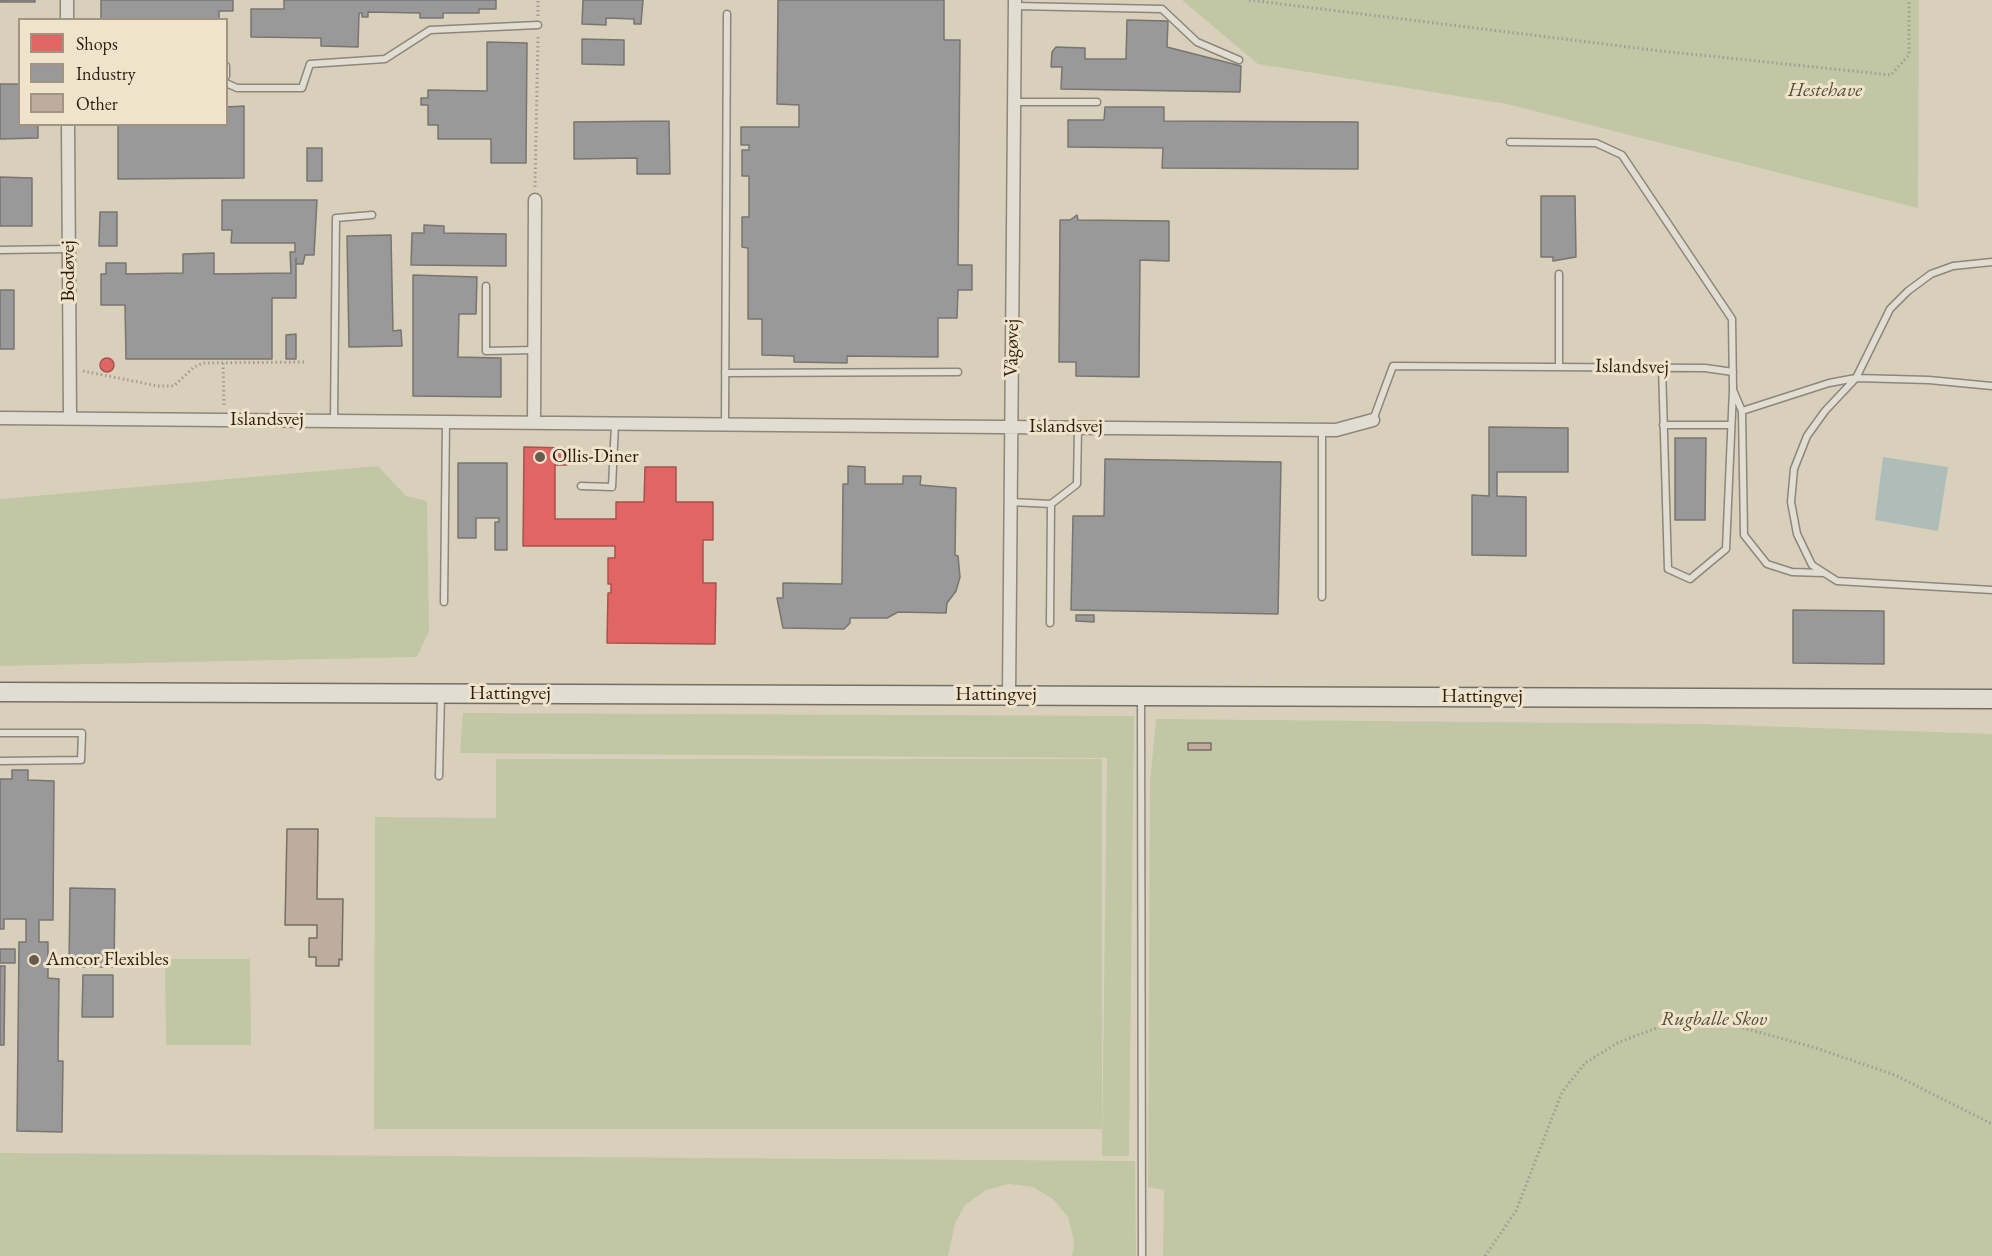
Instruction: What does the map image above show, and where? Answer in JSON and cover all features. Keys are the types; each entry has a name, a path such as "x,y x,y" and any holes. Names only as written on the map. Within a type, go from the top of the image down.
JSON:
{"street":[{"path":"67,0 67,18"},
{"name":"Vågøvej","path":"1009,695 1016,3"},
{"name":"Bodøvej","path":"68,126 70,418"},
{"path":"534,423 535,200"},
{"name":"Islandsvej","path":"0,418 1322,430 1336,430 1373,420"},
{"name":"Hattingvej","path":"0,692 1992,699"}],"lane":[{"path":"1016,3 1162,9 1197,42 1239,60"},
{"path":"725,424 727,14"},
{"path":"228,84 237,88 302,88 310,64 386,59 430,30 538,24"},
{"path":"1014,102 1097,102"},
{"path":"1510,142 1596,143 1622,155 1732,319 1733,390 1726,549 1690,579 1668,569 1662,367"},
{"path":"334,420 336,218 372,215"},
{"path":"0,250 69,249"},
{"path":"1992,262 1953,266 1931,274 1908,291 1890,309 1856,378 1825,411 1807,436 1794,470 1791,502 1797,534 1812,565 1837,581 1992,590"},
{"path":"1559,274 1559,366"},
{"path":"486,286 486,351 534,350"},
{"name":"Islandsvej","path":"1373,420 1393,366 1662,367 1705,368 1733,372"},
{"path":"725,373 958,372"},
{"path":"1742,411 1829,383 1856,378 1929,380 1992,386"},
{"path":"1733,390 1742,411 1744,535 1767,564 1792,572 1824,573"},
{"path":"444,602 446,422"},
{"path":"580,486 612,487 615,423"},
{"path":"1664,425 1731,425"},
{"path":"1011,502 1051,504 1077,484 1078,428"},
{"path":"1322,430 1322,597"},
{"path":"1050,623 1051,504"},
{"path":"1728,504 1744,504"},
{"path":"440,776 441,693"},
{"path":"1141,696 1142,1256"},
{"path":"0,733 82,733 81,760 0,761"}],"path":[{"path":"535,200 538,0"},
{"path":"1249,0 1661,51 1891,75 1909,55 1909,0"},
{"path":"70,368 158,386 174,386 194,367 203,363 305,362"},
{"path":"223,363 224,420"},
{"path":"1485,1256 1516,1211 1562,1092 1585,1063 1619,1042 1673,1022 1702,1020 1733,1025 1816,1048 1895,1075 1992,1124"}],"green space":[{"name":"Hestehave","path":"1182,0 1919,0 1918,208 1507,104 1258,64"},
{"path":"378,466 406,496 427,501 429,631 417,657 0,666 0,499"},
{"path":"463,713 1134,716 1129,1156 1102,1156 1107,758 460,753"},
{"name":"Rugballe Skov","path":"1156,719 1702,724 1992,734 1992,1256 1163,1256 1164,1190 1148,1187 1150,783"},
{"path":"496,759 1102,759 1102,1129 374,1129 375,817 496,818"},
{"path":"165,959 250,959 251,1045 166,1045"},
{"path":"0,1153 1135,1161 1136,1256 1072,1256 1074,1242 1068,1217 1053,1199 1033,1187 1009,1184 986,1190 965,1205 955,1223 948,1256 0,1256"}],"shaded area":[{"path":"1883,457 1948,467 1938,531 1875,520"}],"building: Shops":[{"path":"104,358 110,358 114,365 110,372 104,372 100,368 100,362"},
{"path":"524,447 567,448 567,465 555,465 555,519 616,519 616,502 644,502 645,467 676,467 676,502 713,502 713,540 703,540 703,583 716,583 715,644 607,643 608,593 611,593 611,584 608,584 608,558 615,558 615,546 523,546"}],"building: Industry":[{"path":"0,0 35,0 35,2 0,2"},
{"path":"101,0 233,0 233,11 219,11 219,18 101,18"},
{"path":"284,0 496,0 496,9 479,9 479,13 443,13 443,18 420,18 420,13 368,12 368,17 362,17 362,13 359,13 358,47 321,46 321,38 251,37 251,9 284,9"},
{"path":"583,0 643,0 641,24 634,24 634,19 606,18 606,25 582,24"},
{"path":"778,0 944,0 944,40 960,40 958,265 972,265 972,290 958,290 957,318 938,318 938,357 847,356 847,363 794,362 794,356 762,355 762,319 748,319 748,248 742,247 742,217 749,217 749,176 742,176 742,150 749,150 749,145 741,145 741,127 799,127 799,105 777,104"},
{"path":"1127,20 1168,21 1167,47 1241,66 1240,92 1061,89 1062,67 1051,67 1052,52 1056,47 1085,48 1085,59 1126,59"},
{"path":"582,39 624,40 624,65 582,64"},
{"path":"487,42 527,43 526,163 491,163 491,139 438,139 438,125 428,125 428,105 421,105 421,98 428,98 428,90 487,91"},
{"path":"0,84 18,84 18,126 38,126 38,138 0,139"},
{"path":"244,106 244,178 118,179 118,126 228,126 228,107"},
{"path":"1105,107 1164,107 1164,121 1358,122 1358,169 1162,168 1163,148 1068,147 1068,120 1104,120"},
{"path":"669,121 670,174 637,174 637,158 574,159 574,122"},
{"path":"307,148 322,148 322,181 307,181"},
{"path":"0,177 32,178 32,226 0,226"},
{"path":"1541,196 1575,196 1576,257 1553,261 1553,257 1541,257"},
{"path":"222,200 317,200 314,255 305,255 303,264 296,264 296,298 272,298 272,359 126,359 125,305 101,305 101,274 106,274 106,263 126,263 126,274 183,273 183,254 214,253 214,274 291,273 290,252 295,252 295,243 231,243 232,230 222,230"},
{"path":"100,212 117,212 117,246 99,246"},
{"path":"1077,215 1078,220 1169,221 1169,261 1140,260 1139,377 1076,376 1076,362 1059,362 1060,220 1070,220"},
{"path":"424,225 444,226 444,233 506,234 506,266 411,265 412,233 424,233"},
{"path":"391,235 393,331 401,330 402,346 349,347 347,236"},
{"path":"413,275 477,277 476,314 459,314 458,357 501,358 501,397 413,396"},
{"path":"0,290 14,290 14,349 0,349"},
{"path":"296,334 296,359 286,359 286,335"},
{"path":"1489,427 1568,428 1568,472 1497,472 1497,496 1526,497 1526,556 1472,555 1472,495 1489,496"},
{"path":"1675,438 1706,438 1705,520 1675,520"},
{"path":"1105,459 1281,462 1278,614 1071,610 1073,516 1104,516"},
{"path":"458,463 507,463 507,550 495,550 495,522 499,522 499,518 476,518 476,538 458,538"},
{"path":"848,466 865,467 865,484 903,484 903,476 921,476 920,485 956,488 955,555 958,556 960,577 956,591 947,603 946,613 898,612 887,618 850,618 850,623 844,629 783,628 777,598 783,598 783,583 842,584 843,484 848,484"},
{"path":"1793,610 1884,611 1884,664 1793,663"},
{"path":"1076,615 1094,615 1094,622 1076,621"},
{"name":"Amcor Flexibles","path":"12,770 28,770 28,780 54,781 53,920 39,920 39,942 48,942 48,978 59,979 58,1061 63,1061 62,1132 17,1131 19,942 26,942 26,919 4,919 4,929 0,929 0,779 12,779"},
{"path":"70,888 115,889 114,967 69,967"},
{"path":"0,949 15,949 15,963 0,963"},
{"path":"0,966 5,966 4,1045 0,1045"},
{"path":"83,975 113,975 113,1017 82,1017"}],"building: Other":[{"path":"1188,743 1211,743 1211,750 1188,750"},
{"path":"287,829 318,829 317,899 343,899 342,960 339,959 339,966 316,966 316,957 309,957 309,938 317,938 317,925 285,925"}],"place":[{"name":"Ollis-Diner","path":"540,457"},
{"name":"Amcor Flexibles","path":"34,960"}]}
